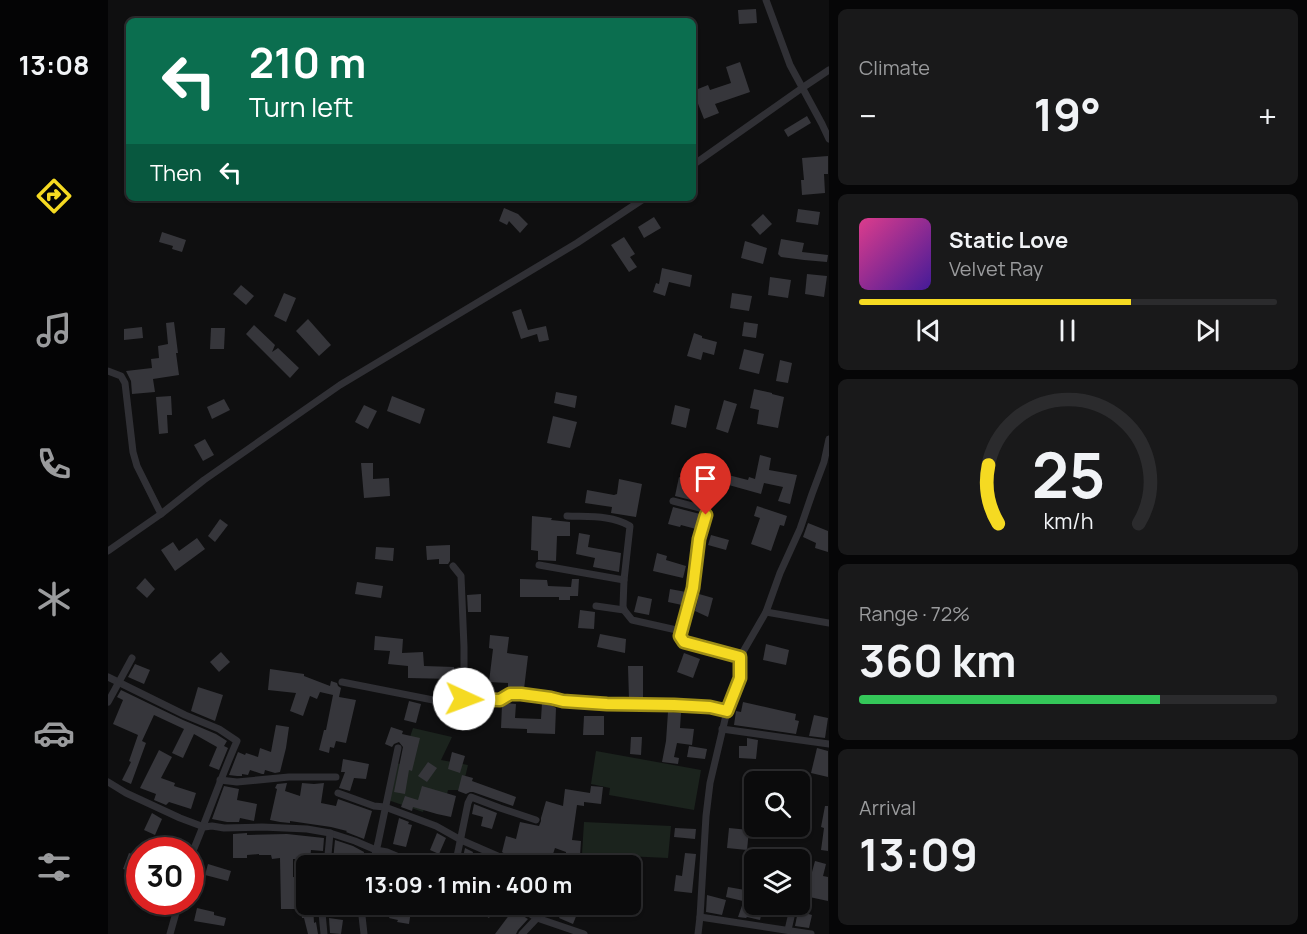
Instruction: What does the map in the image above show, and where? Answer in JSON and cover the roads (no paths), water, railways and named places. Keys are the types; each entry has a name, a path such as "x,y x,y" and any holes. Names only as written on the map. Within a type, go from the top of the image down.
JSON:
{"street":[{"path":"766,0 783,48 828,139"},
{"path":"696,163 828,70"},
{"path":"108,551 204,480 340,385 577,243 640,201"},
{"path":"108,372 121,376 125,383 133,452 137,466 161,514"},
{"path":"698,934 710,783 727,711 740,678 740,657 766,612 780,573 800,529 824,462 828,439"},
{"path":"673,501 705,510 706,515 699,539 693,588 680,636 684,642 740,657"},
{"path":"567,516 616,519 630,526 624,580 624,610 632,620 681,631"},
{"path":"539,565 624,580"},
{"path":"453,566 461,576 464,699"},
{"path":"596,606 624,610"},
{"path":"766,612 828,623"},
{"path":"108,702 132,658"},
{"path":"108,677 219,729 237,741 199,837"},
{"path":"342,682 433,700 500,700 510,694 521,694 563,701 682,705 727,711"},
{"path":"722,729 828,744"},
{"path":"375,855 398,748"},
{"path":"220,780 237,782 289,777 336,777"},
{"path":"108,782 126,793 204,827 307,829 330,833 394,855"},
{"path":"338,793 436,826 495,855"},
{"path":"458,855 471,797 536,820"},
{"path":"328,855 330,833"},
{"path":"170,934 175,915"},
{"path":"323,915 324,934"},
{"path":"362,915 364,934"},
{"path":"532,915 584,934"},
{"path":"788,930 791,915"},
{"path":"700,917 811,934"},
{"path":"522,934 537,918"}]}
